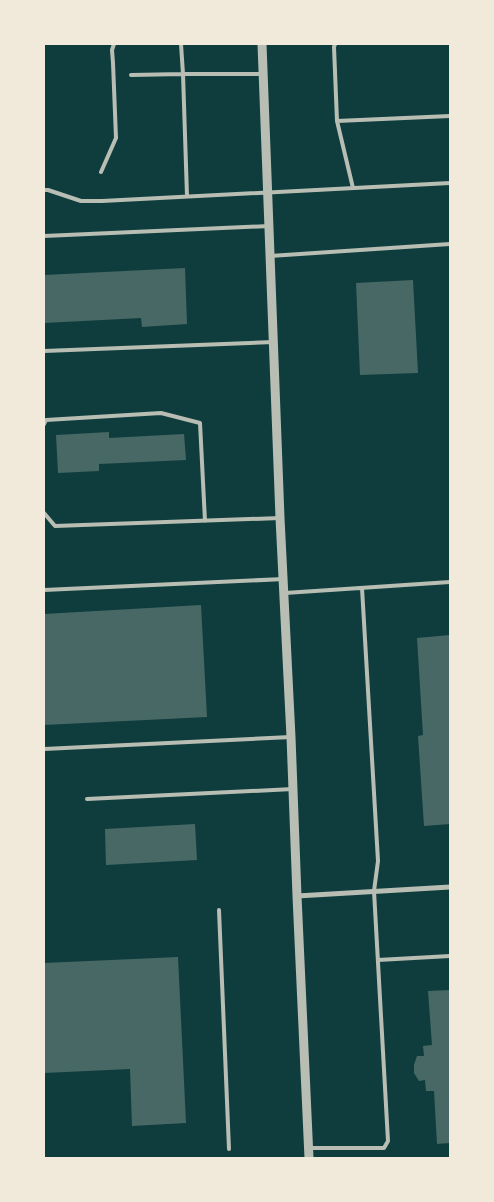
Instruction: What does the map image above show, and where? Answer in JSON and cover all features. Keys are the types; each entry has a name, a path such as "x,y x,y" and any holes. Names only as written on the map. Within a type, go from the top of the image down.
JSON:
{"street":[{"path":"262,44 280,518 309,1158"},
{"path":"297,896 450,887"}],"lane":[{"path":"101,172 116,138 112,56 114,44"},
{"path":"181,44 187,196"},
{"path":"335,44 337,121 353,188"},
{"path":"131,75 263,74"},
{"path":"337,121 450,116"},
{"path":"44,190 81,201 102,201 450,183"},
{"path":"44,236 269,226"},
{"path":"270,256 450,244"},
{"path":"44,351 274,342"},
{"path":"44,424 46,420 162,413 200,423 205,521"},
{"path":"44,513 55,526 280,518"},
{"path":"44,590 284,579"},
{"path":"284,593 450,582"},
{"path":"308,1148 384,1148 388,1141 374,892 378,861 362,588"},
{"path":"44,749 291,737"},
{"path":"87,799 293,789"},
{"path":"219,910 230,1149"},
{"path":"378,960 450,956"}],"building":[{"path":"185,268 187,324 142,327 141,318 44,323 44,275"},
{"path":"413,280 418,373 360,375 356,283"},
{"path":"109,432 109,438 184,434 186,460 99,464 99,471 58,473 56,435"},
{"path":"201,605 207,717 44,725 44,614"},
{"path":"450,635 450,824 424,826 418,736 423,735 417,638"},
{"path":"195,824 197,860 106,865 105,829"},
{"path":"178,957 186,1123 132,1126 130,1069 44,1073 44,963"},
{"path":"450,990 450,1143 437,1144 434,1091 426,1091 425,1080 419,1081 414,1073 414,1065 417,1056 424,1056 423,1046 432,1045 428,991"}]}
